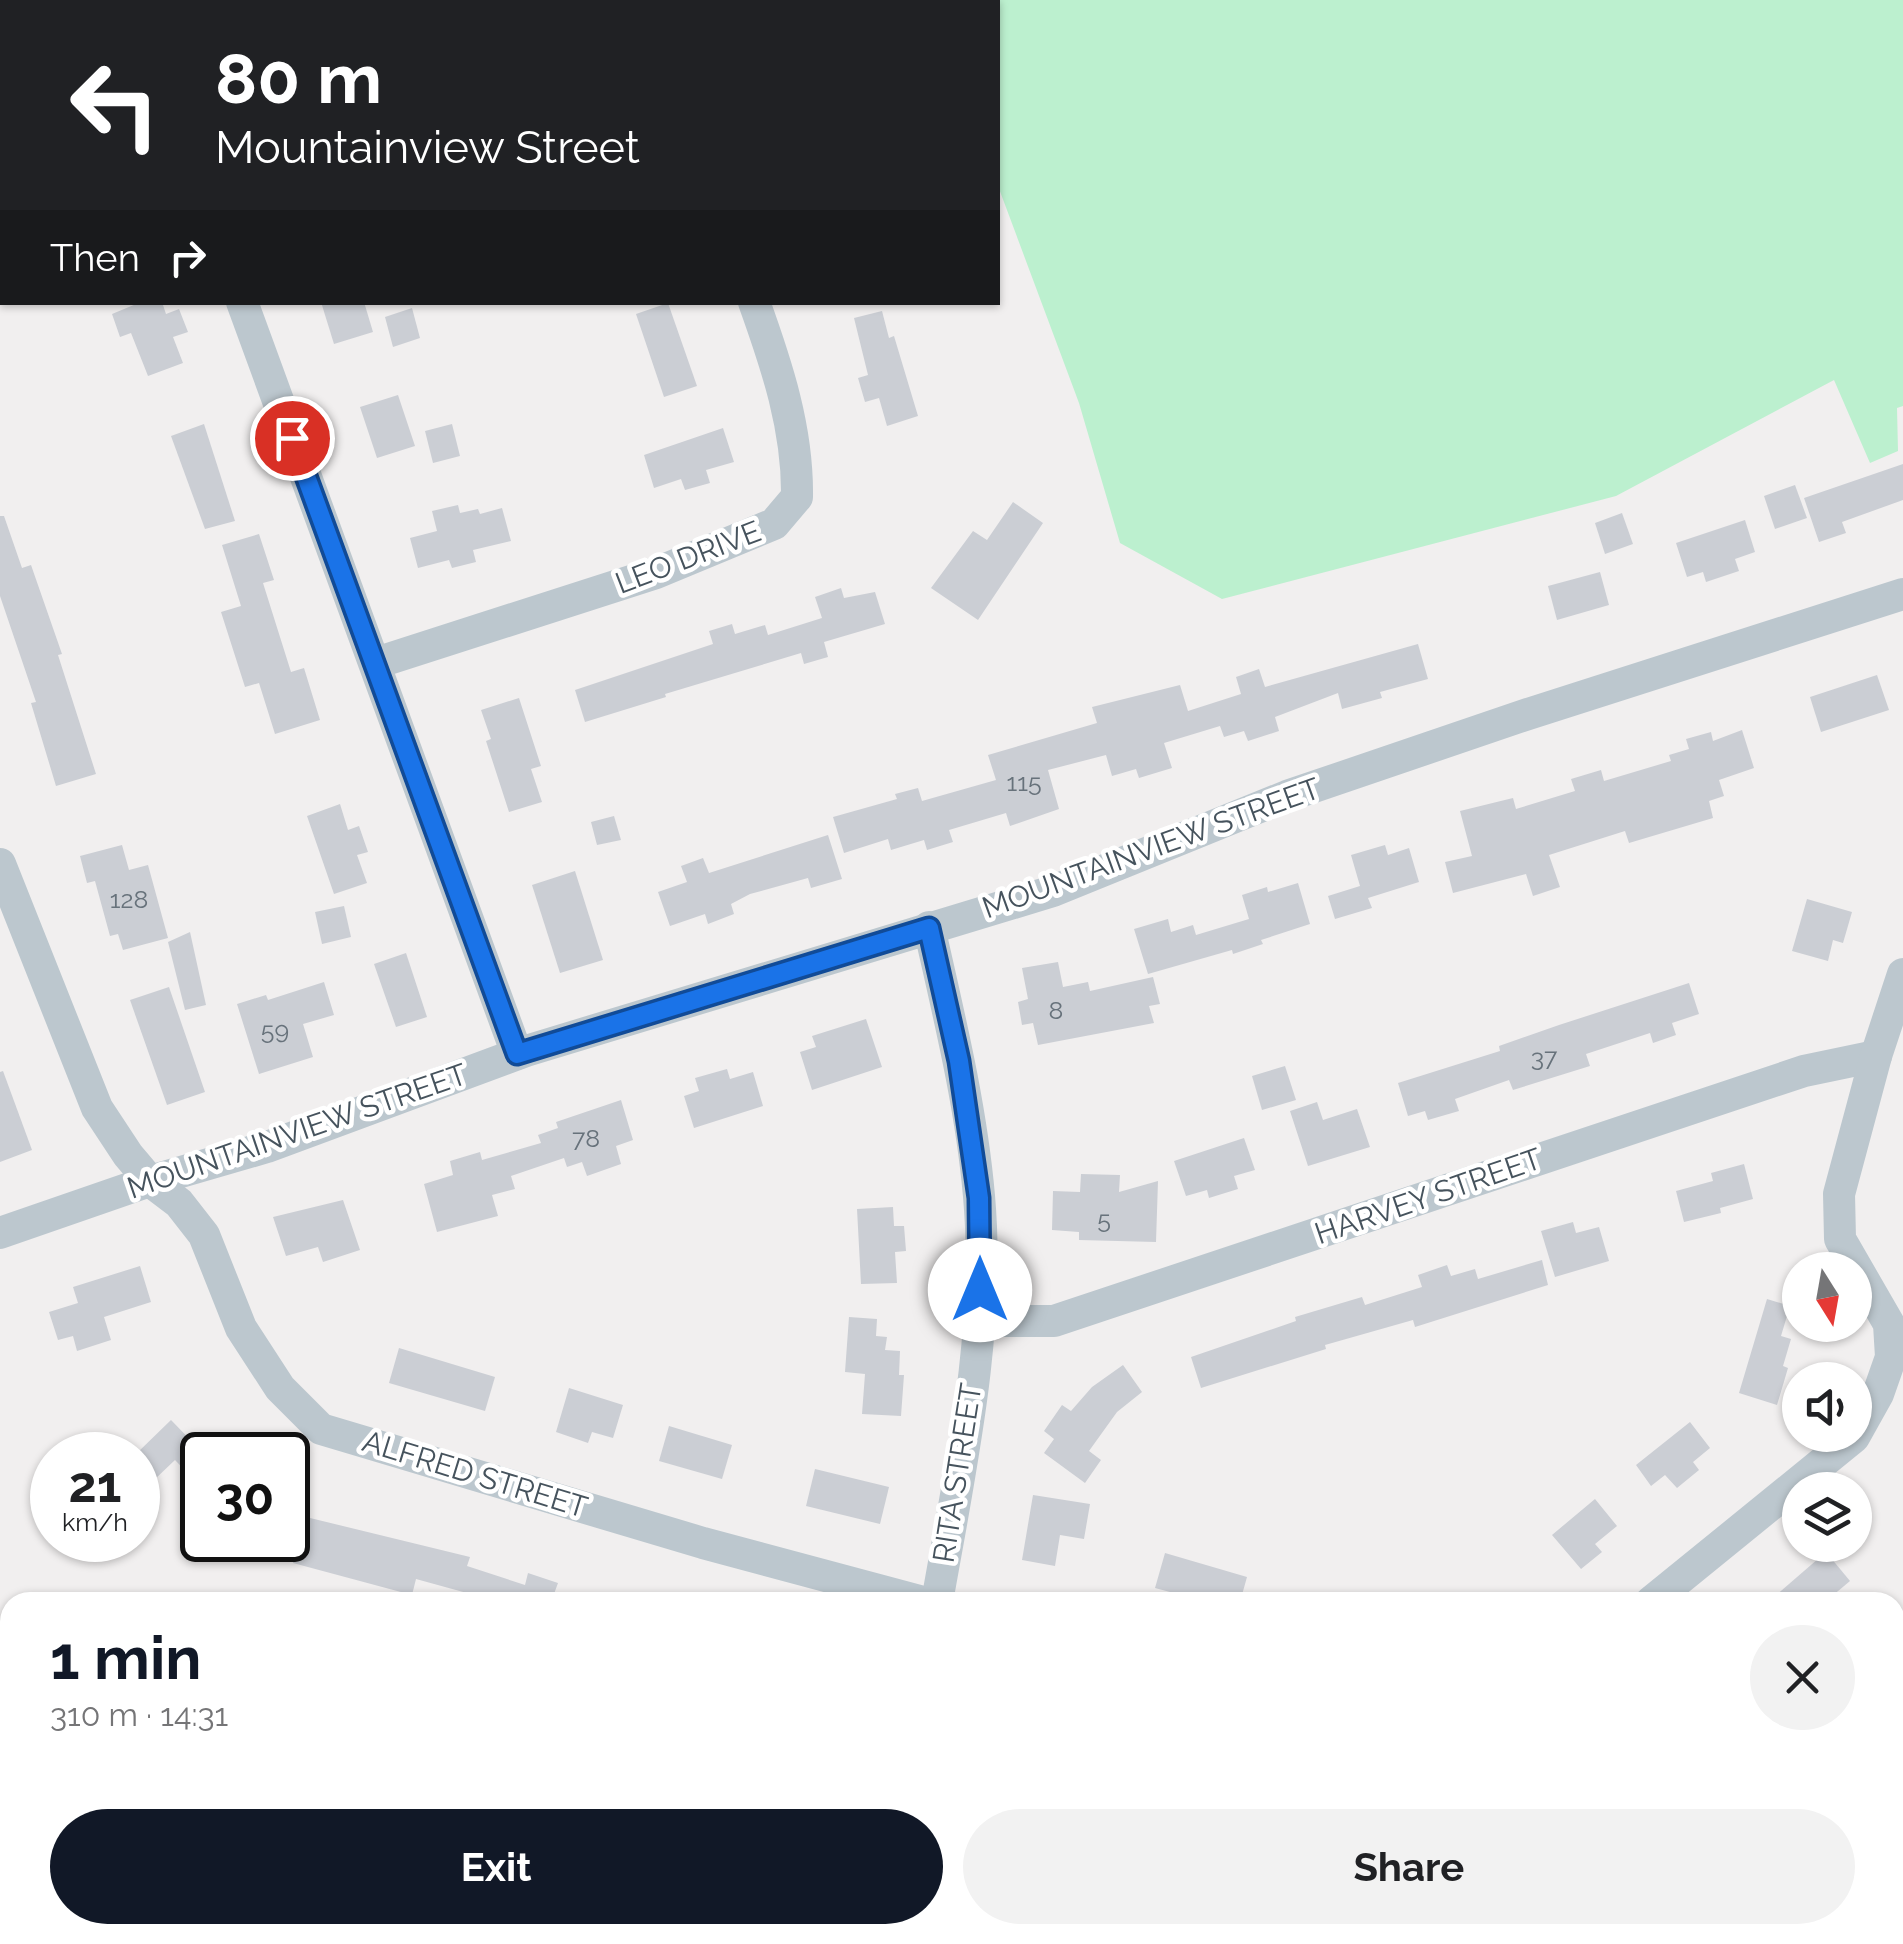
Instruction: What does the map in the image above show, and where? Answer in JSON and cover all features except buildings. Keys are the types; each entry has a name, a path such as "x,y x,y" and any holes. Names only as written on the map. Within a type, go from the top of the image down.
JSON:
{"street":[{"path":"243,305 517,1054"},
{"name":"LEO DRIVE","path":"376,662 656,573 774,524 798,497 798,452 774,358 755,305"},
{"name":"MOUNTAINVIEW STREET","path":"0,1233 150,1181 267,1147 517,1054 1053,891 1324,784 1903,594"},
{"name":"ALFRED STREET","path":"0,864 98,1108 150,1181 179,1204 204,1235 241,1328 280,1388 322,1429 886,1592"},
{"name":"RITA STREET","path":"929,928 959,1061 979,1198 980,1321 939,1592"},
{"path":"1663,1592 1854,1437 1878,1394 1896,1324 1840,1238 1839,1194 1876,1056 1903,974"},
{"name":"HARVEY STREET","path":"980,1321 1054,1320 1804,1071 1876,1056"}],"green space":[{"path":"1000,0 1903,0 1903,406 1897,408 1898,451 1870,463 1834,380 1616,496 1222,599 1120,543 1079,403 1000,191"}],"route":[{"path":"292,438 517,1054 929,928 959,1061 979,1198 980,1290"}]}
